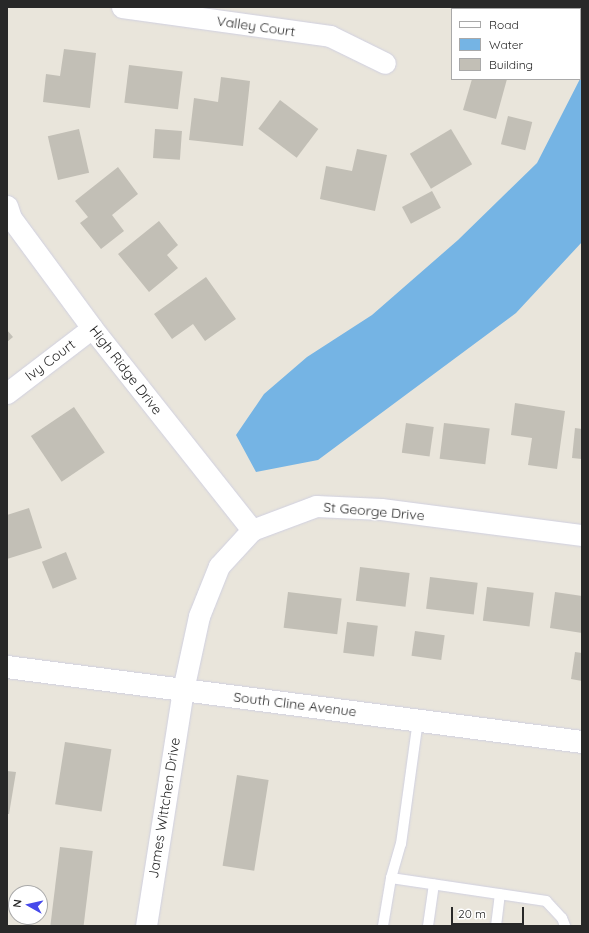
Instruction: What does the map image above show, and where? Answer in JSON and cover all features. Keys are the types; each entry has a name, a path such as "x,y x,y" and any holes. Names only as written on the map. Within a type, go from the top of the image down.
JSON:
{"street":[{"name":"Valley Court","path":"122,7 330,36 385,63"},
{"name":"High Ridge Drive","path":"7,206 11,218 92,328 252,530"},
{"name":"Ivy Court","path":"7,393 92,328"},
{"name":"St George Drive","path":"183,690 199,616 219,566 252,530 316,506 381,509 582,535"},
{"name":"South Cline Avenue","path":"7,667 582,742"},
{"name":"James Wittchen Drive","path":"146,926 183,690"}],"lane":[{"path":"383,926 391,878 401,844 418,720"},
{"path":"391,878 546,901 562,918 565,926"},
{"path":"428,926 434,884"},
{"path":"496,926 500,894"}],"water":[{"path":"582,75 582,242 516,313 318,460 256,472 236,435 264,394 307,357 372,315 458,240 537,163 579,80 581,80"}],"building":[{"path":"451,7 493,7 493,8"},
{"path":"64,49 96,53 90,108 43,102 46,74 60,76"},
{"path":"129,65 183,72 178,109 124,103"},
{"path":"221,77 250,81 243,146 189,140 194,98 218,102"},
{"path":"472,80 507,80 496,119 463,110"},
{"path":"280,100 318,129 297,158 258,129"},
{"path":"508,116 532,122 525,150 501,144"},
{"path":"79,129 89,173 58,180 48,136"},
{"path":"155,129 182,131 180,160 153,158"},
{"path":"451,129 472,164 431,189 410,154"},
{"path":"357,149 387,155 375,211 320,199 326,166 352,171"},
{"path":"118,167 138,194 112,215 124,231 101,249 80,223 88,217 75,201"},
{"path":"432,191 441,208 411,224 402,207"},
{"path":"159,221 178,245 167,255 178,268 149,292 118,254"},
{"path":"206,277 236,319 205,341 193,324 172,339 154,314"},
{"path":"7,330 13,337 7,342"},
{"path":"515,403 565,411 557,469 528,465 532,438 511,435"},
{"path":"74,407 105,453 62,482 31,436"},
{"path":"406,423 434,427 430,457 402,453"},
{"path":"444,423 490,429 485,464 440,459"},
{"path":"575,428 582,429 582,459 572,458"},
{"path":"29,508 42,548 7,559 7,515"},
{"path":"66,552 77,579 53,589 42,562"},
{"path":"360,567 410,573 405,607 356,601"},
{"path":"430,577 478,583 474,615 426,609"},
{"path":"487,587 534,593 530,626 483,621"},
{"path":"288,592 342,599 337,634 284,628"},
{"path":"555,592 582,596 582,633 550,628"},
{"path":"347,622 378,626 374,657 343,653"},
{"path":"415,631 445,635 441,660 412,656"},
{"path":"575,652 582,653 582,681 571,679"},
{"path":"65,742 111,749 102,812 55,804"},
{"path":"7,771 16,772 9,814 7,814"},
{"path":"237,775 269,780 254,871 223,866"},
{"path":"60,847 93,851 84,926 50,926"}]}
